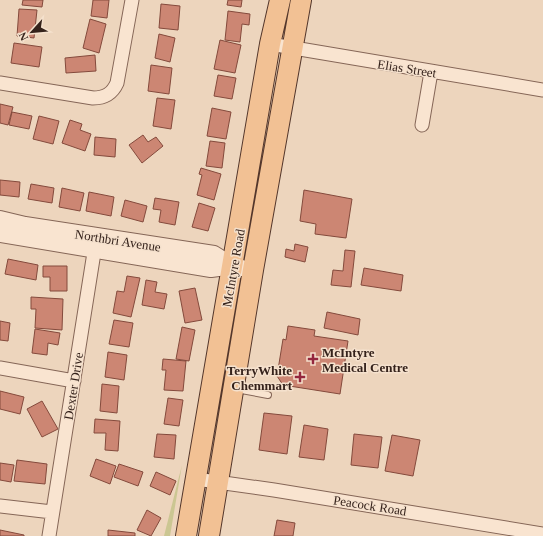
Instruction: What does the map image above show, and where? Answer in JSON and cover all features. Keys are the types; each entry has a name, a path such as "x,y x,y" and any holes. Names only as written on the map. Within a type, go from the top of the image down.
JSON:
{"main road":[{"name":"McIntyre Road","path":"186,536 270,44 280,0"},
{"name":"McIntyre Road","path":"209,536 253,270 291,49 301,0"}],"street":[{"path":"0,83 93,98 106,96 114,89 117,83 132,0"},
{"name":"Elias Street","path":"270,44 291,49 543,90"},
{"path":"422,125 431,72"},
{"name":"Northbri Avenue","path":"0,219 96,244 211,269 233,266 253,270"},
{"name":"Northbri Avenue","path":"0,234 96,244"},
{"name":"Dexter Drive","path":"48,536 96,244"},
{"path":"0,368 74,381"},
{"name":"Peacock Road","path":"196,479 509,532 543,534"},
{"path":"0,506 52,512"}],"lane":[{"path":"233,389 268,395"}],"shaded area":[{"path":"182,465 170,536 164,536"}],"building":[{"path":"23,0 43,0 42,7 22,5"},
{"path":"93,0 109,0 107,18 91,16"},
{"path":"228,0 242,0 241,7 227,5"},
{"path":"161,4 180,6 178,30 159,28"},
{"path":"19,9 37,10 34,38 17,36"},
{"path":"228,11 250,14 249,25 242,24 240,42 225,40"},
{"path":"90,19 106,24 99,53 83,48"},
{"path":"159,34 175,38 170,62 155,58"},
{"path":"220,40 241,45 235,73 214,69"},
{"path":"14,43 42,47 39,67 11,63"},
{"path":"95,55 96,71 66,73 65,58"},
{"path":"151,65 172,68 169,94 148,91"},
{"path":"218,75 236,78 232,99 214,96"},
{"path":"157,98 175,100 171,129 153,126"},
{"path":"0,104 13,107 8,125 0,123"},
{"path":"212,108 231,112 226,139 207,136"},
{"path":"12,112 32,116 29,129 9,125"},
{"path":"39,116 59,121 53,144 33,139"},
{"path":"70,120 82,124 80,130 91,134 85,151 62,143"},
{"path":"143,135 148,142 156,137 163,146 142,163 129,145"},
{"path":"95,137 116,139 115,157 94,155"},
{"path":"210,141 225,143 222,168 206,166"},
{"path":"201,168 221,174 214,200 197,195 202,175 199,174"},
{"path":"0,180 20,182 19,197 0,195"},
{"path":"31,184 54,188 52,203 28,199"},
{"path":"62,188 84,193 80,211 59,207"},
{"path":"304,190 352,199 346,238 315,234 316,224 300,221"},
{"path":"89,192 114,197 111,216 86,211"},
{"path":"155,198 179,202 175,225 159,222 161,210 153,209"},
{"path":"125,200 147,206 143,222 121,216"},
{"path":"199,203 215,208 208,231 192,227"},
{"path":"295,244 308,247 305,262 285,257 286,249 294,251"},
{"path":"345,250 355,251 351,287 331,285 333,270 343,271"},
{"path":"8,259 38,265 36,280 5,274"},
{"path":"43,266 67,266 67,291 50,291 50,277 43,277"},
{"path":"364,268 403,275 401,291 361,285"},
{"path":"127,276 140,278 131,317 113,313 117,291 124,292"},
{"path":"146,280 157,282 155,292 167,294 164,309 142,305"},
{"path":"195,288 202,320 185,323 179,291"},
{"path":"31,297 63,299 62,330 35,328 36,309 31,309"},
{"path":"327,312 360,319 358,335 324,328"},
{"path":"114,320 133,323 129,347 109,344"},
{"path":"0,321 10,323 8,341 0,340"},
{"name":"McIntyre Medical Centre","path":"288,326 315,330 314,336 348,341 340,394 283,385 277,376 283,339 286,340"},
{"path":"182,327 195,330 189,361 176,359"},
{"path":"35,329 60,333 58,345 48,343 47,355 32,353"},
{"path":"108,352 127,355 124,380 105,377"},
{"path":"163,359 186,361 183,391 164,390 166,370 162,370"},
{"path":"102,384 119,386 117,413 100,411"},
{"path":"0,391 24,397 20,414 0,409"},
{"path":"168,398 183,400 179,426 164,424"},
{"path":"42,401 58,429 42,437 27,409"},
{"path":"264,413 292,416 287,454 259,450"},
{"path":"95,419 120,421 118,451 105,450 106,433 94,433"},
{"path":"304,425 328,429 324,460 299,457"},
{"path":"157,434 176,435 174,459 154,457"},
{"path":"354,434 382,437 378,468 351,465"},
{"path":"392,435 420,440 413,476 385,471"},
{"path":"96,459 116,466 110,484 90,476"},
{"path":"17,460 47,464 45,484 14,481"},
{"path":"0,463 14,465 11,482 0,480"},
{"path":"119,464 143,472 138,486 114,477"},
{"path":"156,472 176,481 170,495 150,486"},
{"path":"147,510 161,518 151,536 137,530"},
{"path":"277,520 295,523 293,536 274,536"},
{"path":"0,530 24,535 24,536 0,536"},
{"path":"108,530 135,533 135,536 108,536"}],"place":[{"name":"McIntyre Medical Centre","path":"313,359"},
{"name":"TerryWhite Chemmart","path":"300,377"}]}
